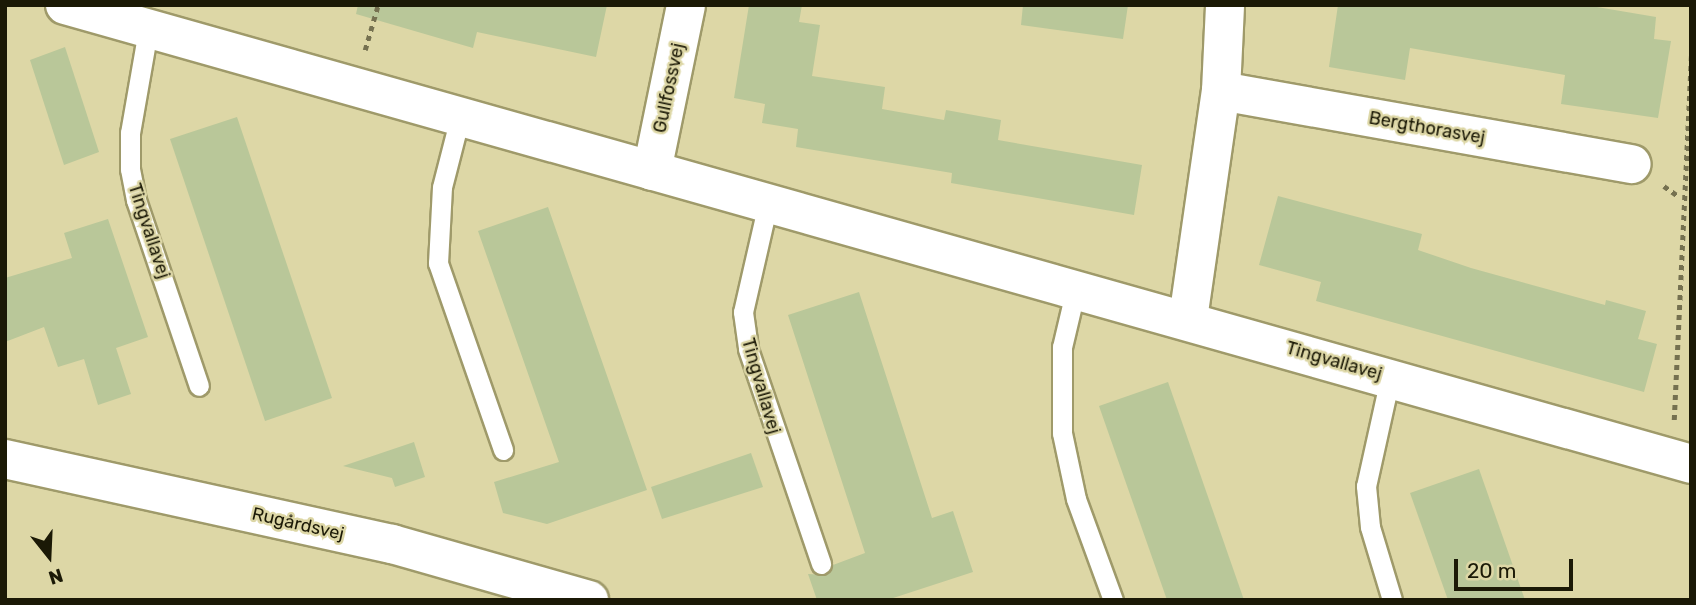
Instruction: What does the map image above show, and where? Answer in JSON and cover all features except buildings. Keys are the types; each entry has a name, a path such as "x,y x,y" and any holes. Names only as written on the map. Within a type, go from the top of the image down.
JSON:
{"street":[{"name":"Tingvallavej","path":"65,5 1188,319 1681,462"},
{"name":"Gullfossvej","path":"652,171 685,5"},
{"path":"1188,319 1221,91 1225,5"},
{"name":"Bergthorasvej","path":"1221,91 1632,164"},
{"name":"Rugårdsvej","path":"5,458 392,544 589,600"}],"lane":[{"name":"Tingvallavej","path":"148,30 130,133 130,169 136,201 199,386"},
{"path":"460,117 442,187 438,263 503,450"},
{"name":"Tingvallavej","path":"768,203 743,312 748,349 821,564"},
{"path":"1076,288 1062,347 1062,433 1076,499 1113,600"},
{"name":"Tingvallavej","path":"1390,378 1366,486 1370,527 1392,600"}],"path":[{"path":"1681,462 1681,198 1691,55"}]}
